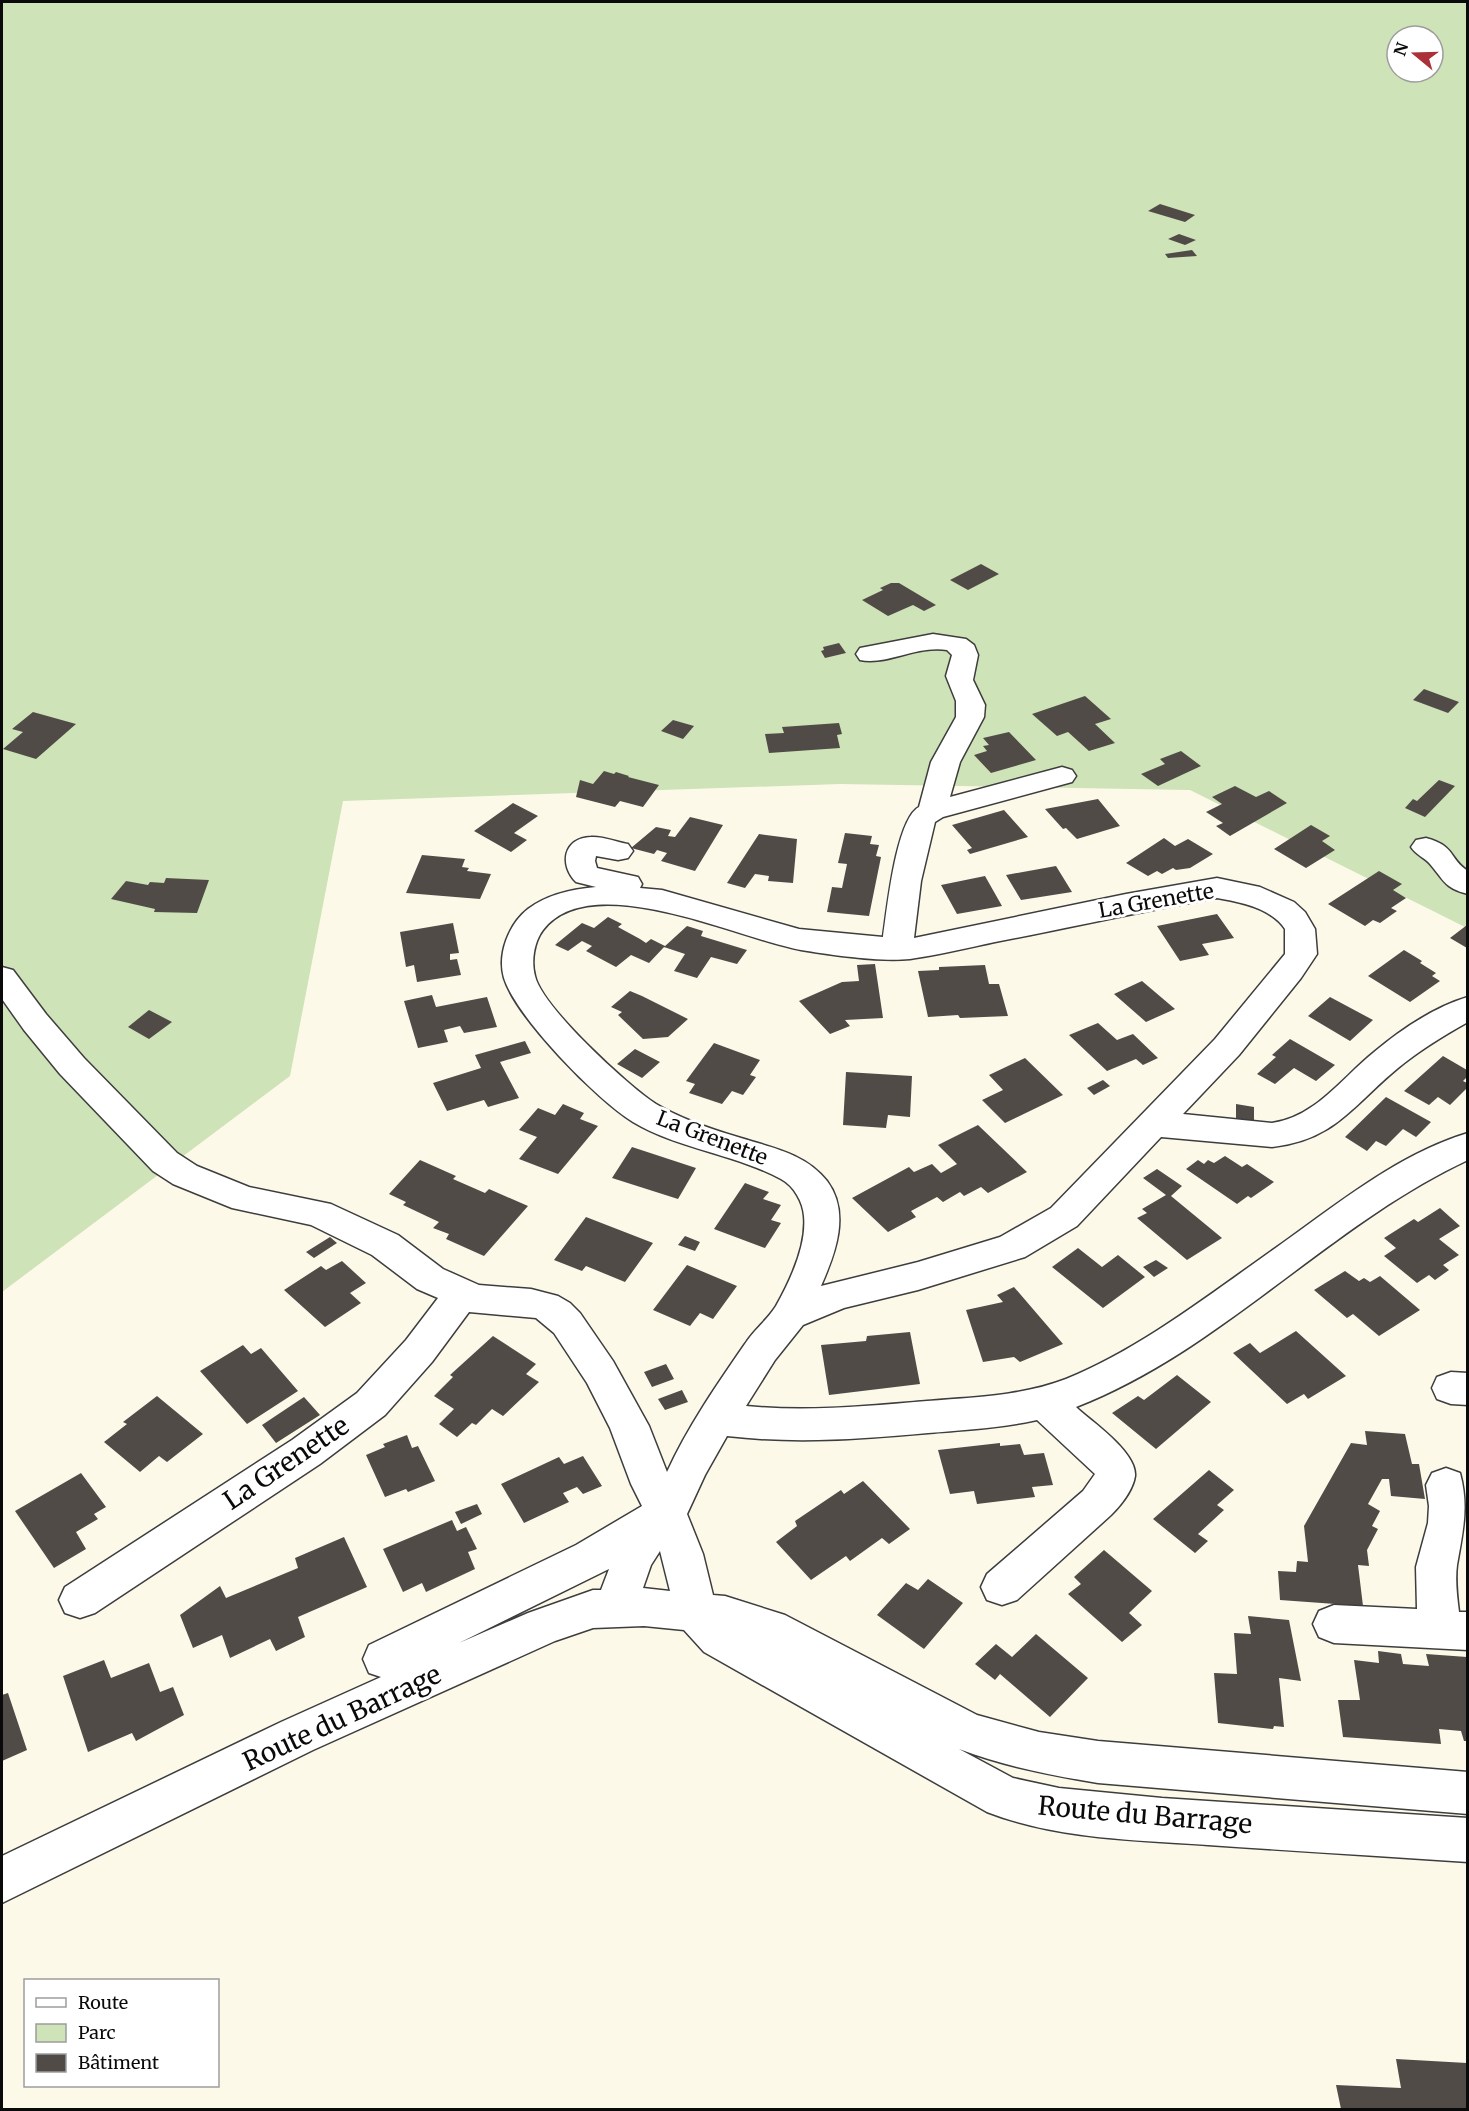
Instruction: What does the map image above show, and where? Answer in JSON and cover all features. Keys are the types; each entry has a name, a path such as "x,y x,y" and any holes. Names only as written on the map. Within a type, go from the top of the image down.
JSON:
{"street":[{"path":"868,654 934,642 956,644 965,651 966,657 959,671 960,681 970,699 972,710 945,761 938,780 933,811"},
{"path":"897,948 906,881 920,823 924,816 933,811 1062,776"},
{"name":"La Grenette","path":"618,851 600,846 585,849 580,857 583,872 593,877 628,884 635,891 636,897"},
{"path":"1426,847 1440,856 1451,874 1467,885"},
{"name":"La Grenette","path":"617,1607 623,1582 641,1544 652,1528 667,1514 689,1467 717,1419 762,1349 790,1315 818,1252 822,1232 819,1203 807,1181 796,1171 768,1158 728,1147 645,1113 598,1077 526,992 519,976 518,949 529,926 550,908 578,898 611,895 672,903 798,939 852,946 897,948 928,946 1195,890 1217,888 1249,894 1283,909 1300,929 1301,954 1227,1047 1064,1217 1012,1247 918,1276 837,1295 790,1315"},
{"path":"2,976 60,1053 165,1162 204,1184 244,1199 318,1213 342,1223 385,1245 430,1279 462,1294 481,1300 545,1306 567,1323 600,1372 629,1426 651,1484 667,1514 682,1554 696,1613"},
{"path":"1155,1124 1272,1135 1284,1135 1299,1130 1338,1103 1386,1060 1433,1027 1467,1008"},
{"path":"717,1419 802,1425 973,1414 1043,1402 1077,1390 1118,1370 1219,1307 1405,1178 1441,1156 1467,1145"},
{"name":"La Grenette","path":"80,1600 306,1452 363,1410 388,1387 462,1294"},
{"path":"1002,1587 1097,1503 1107,1493 1115,1477 1116,1469 1112,1463 1043,1402"},
{"path":"1334,1624 1454,1630 1435,1585 1438,1559 1456,1537 1446,1485"},
{"path":"384,1659 591,1558 647,1522 667,1514"},
{"name":"Route du Barrage","path":"2,1880 297,1736 543,1626 593,1610 617,1607 725,1615 770,1628 963,1730 1039,1753 1098,1762 1467,1793"},
{"name":"Route du Barrage","path":"696,1613 719,1639 1003,1797 1023,1803 1059,1810 1162,1820 1467,1840"}],"green space":[{"path":"2,2 1467,2 1467,928 1190,790 840,784 343,801 290,1076 2,1292"}],"building":[{"path":"1160,204 1195,215 1185,222 1148,211"},
{"path":"1179,234 1196,240 1185,245 1168,239"},
{"path":"1192,250 1197,256 1168,258 1165,254"},
{"path":"981,564 999,574 968,590 950,580"},
{"path":"891,583 899,583 936,605 924,611 913,605 888,616 862,600 883,590 880,588"},
{"path":"839,643 846,653 825,658 821,651 824,650 823,647"},
{"path":"1424,689 1459,702 1448,713 1413,700"},
{"path":"1085,696 1111,719 1095,724 1115,743 1089,751 1068,732 1057,736 1032,714"},
{"path":"33,712 76,724 36,759 3,749 23,732 12,729"},
{"path":"673,720 694,726 683,739 661,731"},
{"path":"839,723 842,734 837,735 840,748 769,753 765,734 784,733 782,727"},
{"path":"1009,732 1036,760 991,773 974,755 987,751 983,746 989,745 983,738"},
{"path":"1181,751 1201,766 1158,786 1141,774 1165,764 1160,759"},
{"path":"604,771 614,774 616,772 659,785 643,807 620,801 615,807 576,797 580,780 593,784"},
{"path":"1439,780 1455,786 1425,817 1405,808 1413,799 1417,801"},
{"path":"1235,786 1256,797 1269,791 1287,803 1230,836 1216,826 1223,823 1206,812 1222,804 1212,797"},
{"path":"1098,799 1120,826 1077,839 1066,828 1063,829 1045,809"},
{"path":"513,803 538,816 514,833 527,840 511,852 474,831"},
{"path":"1004,810 1028,837 970,854 967,850 972,848 952,825"},
{"path":"690,817 723,825 695,871 661,861 667,853 657,850 654,854 631,848 656,827 671,830 668,836 675,837"},
{"path":"1311,825 1330,836 1322,841 1335,850 1306,868 1274,849"},
{"path":"845,833 872,836 870,844 879,845 876,856 881,857 869,916 827,912 832,887 842,888 847,864 838,863"},
{"path":"759,834 797,839 793,883 768,881 769,876 755,874 745,888 727,883"},
{"path":"1164,838 1175,846 1188,839 1213,854 1190,868 1176,870 1173,868 1162,874 1157,871 1148,876 1126,863"},
{"path":"422,855 465,859 462,867 469,868 467,871 491,874 480,899 406,893"},
{"path":"1056,866 1072,892 1021,900 1006,875"},
{"path":"1379,871 1402,884 1393,890 1406,898 1391,908 1397,911 1380,923 1373,920 1365,926 1328,904"},
{"path":"985,876 1002,906 957,914 941,885"},
{"path":"166,878 209,880 197,913 154,912 155,909 111,899 126,881 148,885 150,882 164,883"},
{"path":"1217,914 1234,938 1202,944 1209,955 1180,961 1157,926"},
{"path":"608,917 622,924 618,927 646,943 651,939 665,946 649,963 631,955 616,967 586,951 592,946 582,941 568,951 555,945 582,923 594,928"},
{"path":"453,923 459,953 450,954 450,960 457,959 461,975 417,982 414,965 406,967 400,932"},
{"path":"1467,925 1467,948 1450,938"},
{"path":"687,926 703,931 701,936 747,950 737,964 711,957 697,978 674,971 685,954 664,947"},
{"path":"1404,950 1436,973 1432,976 1440,981 1410,1002 1368,976"},
{"path":"875,964 883,1018 845,1020 850,1026 830,1034 799,1001 842,982 859,981 857,965"},
{"path":"985,965 989,984 999,984 1008,1016 928,1017 918,971 939,970 939,967"},
{"path":"1142,981 1175,1009 1146,1022 1114,994"},
{"path":"630,991 688,1019 668,1037 643,1039 618,1015 622,1012 611,1007"},
{"path":"432,995 436,1007 487,997 497,1027 464,1033 460,1026 444,1030 448,1042 418,1048 404,1001"},
{"path":"1330,997 1373,1020 1350,1041 1308,1016"},
{"path":"149,1010 172,1022 149,1039 128,1027"},
{"path":"1098,1023 1117,1040 1133,1034 1158,1058 1143,1065 1136,1059 1107,1071 1069,1035"},
{"path":"1290,1039 1335,1065 1316,1081 1294,1068 1275,1084 1257,1074 1276,1057 1272,1055"},
{"path":"525,1041 531,1053 500,1062 519,1098 488,1107 484,1100 447,1111 433,1083 481,1068 475,1055"},
{"path":"714,1043 760,1060 750,1075 756,1077 743,1095 732,1091 722,1104 689,1093 695,1084 686,1081"},
{"path":"635,1049 660,1062 642,1078 617,1064"},
{"path":"1443,1056 1467,1070 1467,1077 1463,1081 1467,1083 1467,1088 1450,1105 1438,1097 1429,1105 1404,1091"},
{"path":"1025,1058 1063,1095 1005,1123 982,1100 1003,1090 989,1075"},
{"path":"846,1072 912,1076 910,1117 888,1115 886,1128 843,1125"},
{"path":"1103,1080 1110,1086 1094,1095 1087,1088"},
{"path":"1386,1097 1431,1122 1416,1137 1403,1129 1386,1146 1376,1141 1367,1151 1345,1137"},
{"path":"563,1104 584,1113 580,1119 598,1126 558,1174 519,1159 537,1137 519,1130 538,1108 555,1115"},
{"path":"1236,1104 1254,1107 1254,1122 1236,1120"},
{"path":"978,1125 1027,1172 988,1193 981,1187 964,1196 960,1192 943,1202 937,1197 911,1211 916,1217 888,1232 852,1198 909,1167 914,1172 932,1164 941,1173 957,1164 938,1145"},
{"path":"632,1147 696,1168 678,1199 612,1178"},
{"path":"1225,1156 1242,1167 1247,1164 1274,1182 1251,1198 1248,1196 1237,1204 1186,1169 1198,1160 1204,1164 1208,1160 1214,1163"},
{"path":"420,1160 456,1176 453,1179 485,1193 489,1189 528,1206 484,1256 446,1239 449,1234 433,1228 439,1222 403,1205 406,1202 389,1194"},
{"path":"1157,1169 1182,1186 1171,1196 1222,1238 1187,1260 1137,1218 1147,1213 1142,1209 1166,1195 1143,1178"},
{"path":"745,1183 769,1192 763,1199 781,1205 771,1220 781,1223 765,1248 714,1229"},
{"path":"1440,1208 1460,1226 1439,1239 1459,1255 1443,1265 1449,1270 1435,1280 1429,1275 1417,1283 1384,1256 1396,1248 1384,1238 1414,1219 1418,1222"},
{"path":"586,1217 653,1243 625,1282 586,1266 582,1271 554,1260"},
{"path":"685,1236 700,1242 695,1251 678,1245"},
{"path":"330,1237 337,1243 314,1258 306,1252"},
{"path":"1078,1248 1102,1267 1118,1255 1145,1277 1103,1308 1052,1267"},
{"path":"1156,1260 1168,1268 1154,1277 1143,1267"},
{"path":"342,1261 366,1283 350,1293 361,1303 325,1327 284,1290 321,1266 326,1270"},
{"path":"687,1265 737,1286 713,1319 700,1313 690,1326 653,1310"},
{"path":"1345,1271 1359,1281 1364,1278 1370,1282 1380,1276 1420,1310 1379,1336 1353,1314 1347,1318 1314,1290"},
{"path":"1014,1287 1063,1344 1020,1362 1014,1357 983,1362 966,1310 1003,1302 997,1295"},
{"path":"1296,1331 1346,1376 1308,1399 1304,1394 1287,1404 1233,1353 1250,1343 1260,1353"},
{"path":"910,1332 920,1384 829,1395 821,1345 866,1341 867,1336"},
{"path":"493,1336 536,1364 526,1374 539,1382 503,1416 492,1409 476,1425 472,1423 457,1437 439,1424 454,1409 434,1396 453,1377 450,1375"},
{"path":"243,1345 251,1354 261,1348 298,1391 247,1424 200,1371"},
{"path":"666,1364 674,1379 652,1387 644,1372"},
{"path":"1177,1375 1211,1402 1156,1449 1112,1413 1138,1396 1144,1400"},
{"path":"682,1390 688,1402 665,1410 658,1399"},
{"path":"157,1396 203,1434 167,1462 159,1456 140,1472 104,1442 127,1424 123,1422"},
{"path":"304,1397 320,1415 276,1443 262,1425"},
{"path":"1365,1431 1405,1434 1412,1464 1419,1464 1425,1499 1391,1496 1389,1479 1382,1479 1368,1504 1380,1511 1372,1526 1378,1529 1367,1550 1369,1566 1358,1565 1363,1606 1280,1600 1278,1571 1296,1572 1297,1561 1308,1562 1304,1526 1351,1443 1367,1445"},
{"path":"407,1435 412,1448 418,1446 435,1481 408,1492 406,1489 385,1497 366,1455 385,1447 383,1444"},
{"path":"1000,1443 1000,1446 1020,1444 1024,1455 1044,1453 1053,1485 1032,1487 1035,1497 977,1504 974,1491 950,1494 938,1450"},
{"path":"583,1456 602,1486 583,1494 577,1487 563,1493 569,1502 524,1523 501,1484 559,1457 564,1464"},
{"path":"1209,1470 1234,1490 1217,1505 1224,1510 1198,1534 1208,1541 1195,1553 1153,1519"},
{"path":"81,1473 106,1507 94,1514 98,1519 76,1532 86,1549 54,1568 15,1511"},
{"path":"863,1481 910,1529 889,1544 882,1538 850,1561 846,1556 811,1580 776,1542 797,1526 795,1521 841,1490 844,1494"},
{"path":"477,1504 482,1514 461,1524 455,1512"},
{"path":"452,1520 457,1531 466,1527 477,1549 468,1552 475,1569 426,1592 422,1583 403,1592 383,1549"},
{"path":"344,1537 367,1587 298,1617 305,1637 276,1651 270,1639 230,1658 222,1635 193,1648 180,1615 220,1586 226,1598 298,1568 295,1558"},
{"path":"1104,1550 1152,1591 1129,1613 1142,1625 1122,1642 1068,1594 1081,1584 1074,1577"},
{"path":"928,1579 963,1603 924,1649 877,1615 906,1583 918,1590"},
{"path":"1248,1616 1289,1620 1301,1681 1279,1678 1284,1727 1274,1726 1273,1729 1218,1723 1214,1673 1237,1674 1234,1633 1251,1634"},
{"path":"1036,1634 1088,1678 1050,1717 1000,1674 995,1680 975,1664 996,1644 1012,1657"},
{"path":"1378,1651 1401,1654 1403,1664 1429,1666 1426,1654 1467,1657 1467,1741 1464,1741 1461,1731 1439,1729 1441,1744 1343,1737 1338,1700 1360,1700 1354,1660 1379,1663"},
{"path":"104,1660 111,1678 149,1663 160,1692 173,1687 184,1715 136,1741 132,1733 88,1752 63,1676"},
{"path":"8,1693 27,1750 2,1761 2,1695"},
{"path":"1396,2059 1467,2063 1467,2109 1341,2109 1336,2085 1401,2088"}]}
